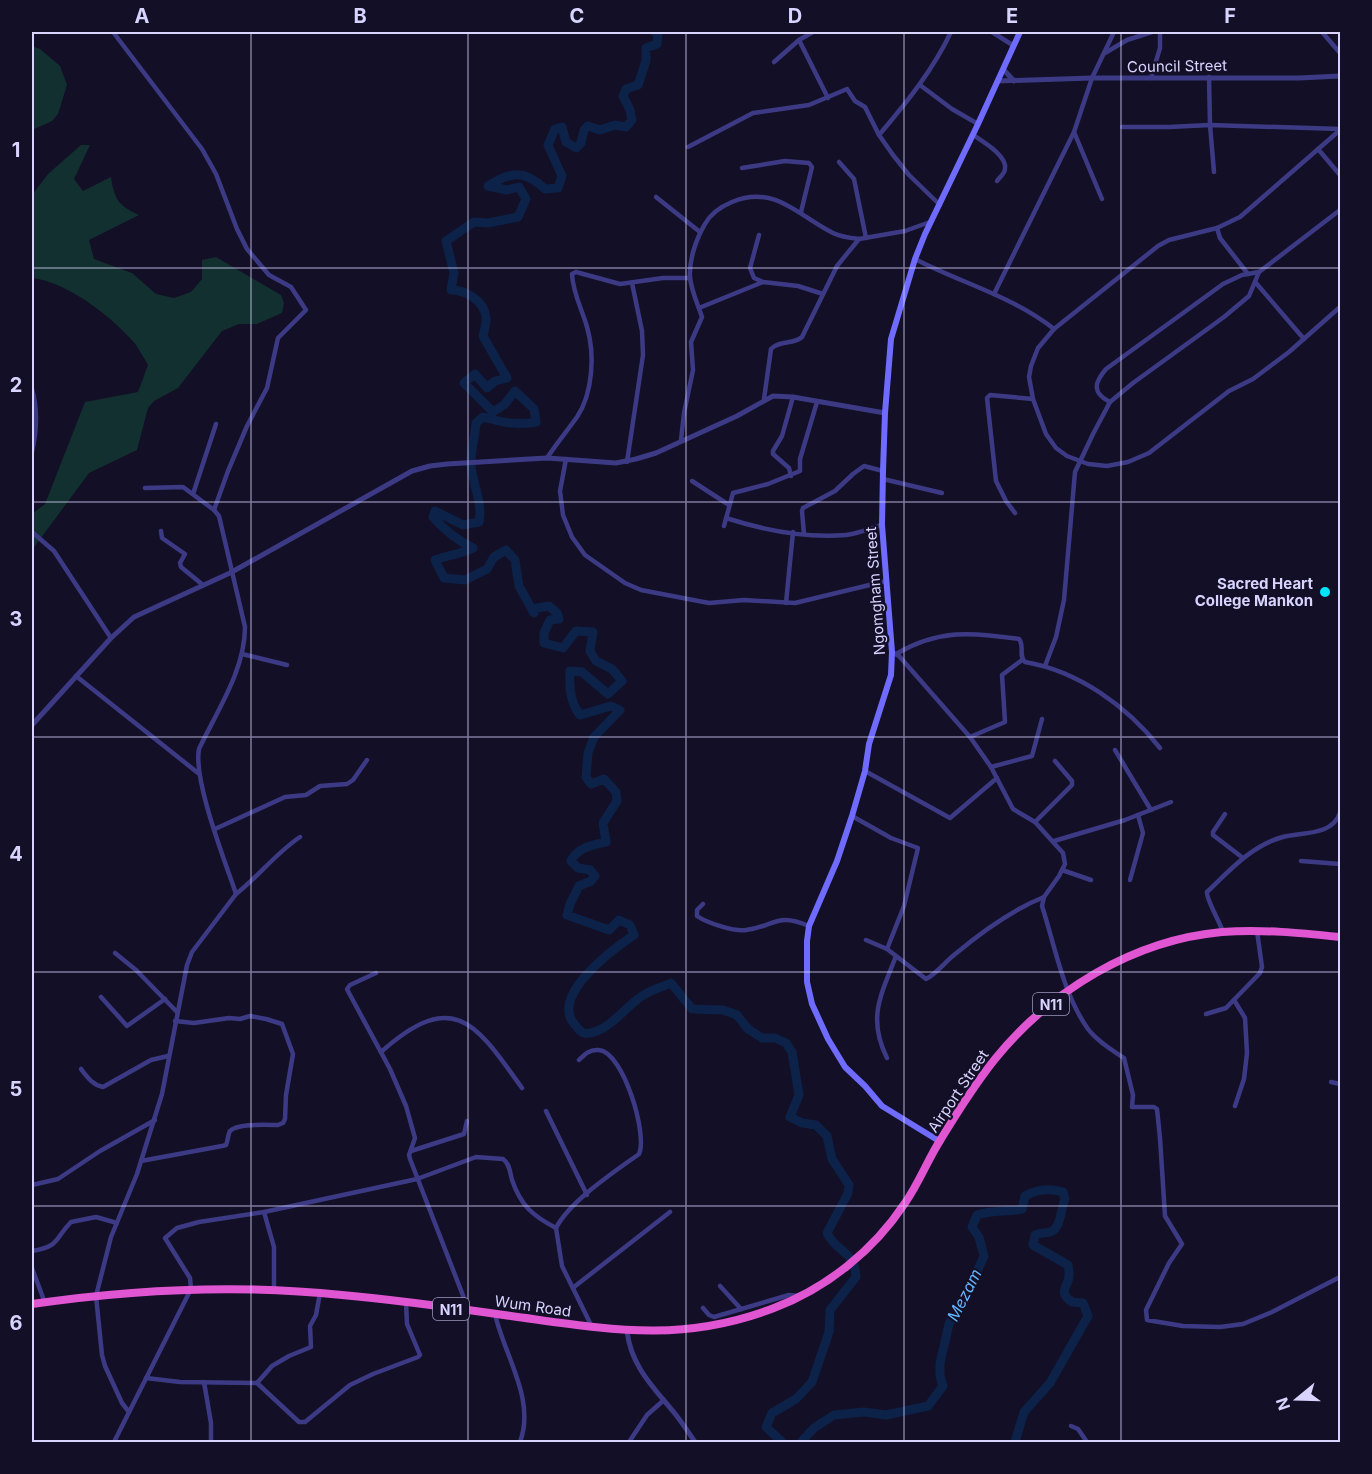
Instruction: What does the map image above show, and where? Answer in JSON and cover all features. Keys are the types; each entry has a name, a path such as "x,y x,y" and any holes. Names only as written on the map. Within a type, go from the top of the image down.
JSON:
{"highway":[{"name":"Airport Street","path":"867,1248 907,1201 939,1141 971,1090 996,1057 1032,1019 1069,990 1114,963 1183,938 1223,932 1257,931 1341,937"},
{"name":"Wum Road","path":"32,1304 96,1296 191,1289 274,1290 406,1303 592,1328 661,1332 715,1325 770,1310 832,1278 867,1248"}],"main road":[{"name":"Ngomgham Street","path":"939,1141 882,1106 845,1067 828,1040 812,1004 807,982 806,961 809,926 837,861 852,816 865,771 869,744 891,675 894,653 882,525 882,471 891,339 924,234 940,205 1020,32"}],"street":[{"path":"113,32 202,149 216,174 230,213 247,249 269,275 291,286 306,310 278,338 267,388 239,444 214,510"},
{"path":"774,62 798,40 813,32"},
{"path":"879,135 920,85 936,62 951,32"},
{"path":"992,32 1014,46"},
{"path":"1107,32 1111,38"},
{"path":"994,294 1074,132 1092,78 1114,32"},
{"path":"1105,53 1127,40 1152,32"},
{"path":"1151,78 1160,48 1160,32"},
{"path":"1322,32 1341,53"},
{"path":"798,40 828,98"},
{"path":"1003,69 1014,81"},
{"name":"Council Street","path":"998,81 1341,76"},
{"path":"1209,77 1214,172"},
{"path":"920,85 952,109 978,124"},
{"path":"688,147 753,113 794,108 828,98 847,89 855,101 865,107 879,135 909,175 940,205"},
{"path":"1122,127 1210,125 1341,129"},
{"path":"1341,129 1240,217 1217,228 1169,240 1158,246 1054,329 1038,348 1031,366 1030,387 1033,399 1046,434 1056,448 1067,456 1088,464 1107,466 1128,462 1149,453 1229,391 1253,379 1341,307"},
{"path":"1074,132 1102,199"},
{"path":"973,135 999,154 1005,164 1005,171 997,181"},
{"path":"1318,149 1341,175"},
{"path":"742,168 785,161 809,163 812,167 801,212"},
{"path":"839,162 854,180 866,238"},
{"path":"681,440 693,370 691,342 702,320 690,278 692,260 700,232 711,214 726,204 756,196 785,203 836,234 859,239 887,236 930,222"},
{"path":"656,197 700,232"},
{"path":"1110,402 1097,390 1098,381 1106,369 1223,284 1259,272 1341,210"},
{"path":"916,228 924,234"},
{"path":"1217,228 1220,238 1248,274"},
{"path":"759,235 750,268 754,278 763,282 798,286 823,294"},
{"path":"764,399 771,348 777,344 797,341 802,337 837,266 859,239"},
{"path":"915,259 951,277 1015,303 1054,329"},
{"path":"547,458 578,415 592,372 592,349 587,327 575,295 572,274 576,272 611,282 632,283 663,278 690,278"},
{"path":"1045,666 1056,637 1064,600 1075,472 1110,402 1249,296 1259,272"},
{"path":"699,308 763,282"},
{"path":"627,462 643,355 642,331 632,283"},
{"path":"1256,283 1304,339"},
{"path":"32,388 37,420 32,452"},
{"path":"1015,513 996,482 987,398 990,395 1033,399"},
{"path":"32,725 76,675 134,617 231,573 412,471 430,466 547,458 627,462 656,453 737,416 773,396 793,397 885,413"},
{"path":"790,476 789,468 773,454 782,436 793,397"},
{"path":"724,526 733,493 800,471 800,459 817,402"},
{"path":"193,494 216,424"},
{"path":"566,459 560,491 563,515 572,537 585,555 625,583 640,590 709,603 744,600 786,603 815,599 886,581"},
{"path":"804,534 803,508 835,491 864,466 871,466 882,471"},
{"path":"883,479 942,493"},
{"path":"692,481 729,505"},
{"path":"145,488 179,486 214,510 222,525 245,627 242,654 197,759 215,829 237,894"},
{"path":"726,518 751,526 804,534 846,535 882,525"},
{"path":"161,531 162,538 185,554 180,563 181,567 203,585"},
{"path":"32,532 54,552 111,638"},
{"path":"786,603 794,532"},
{"path":"1022,660 1022,643 1019,639 980,633 935,637 894,653 970,737 991,767 1013,809 1035,822 1054,841 1065,857 1065,864 1044,897 1042,906 1069,990 1088,1029 1125,1061 1133,1095 1132,1107 1154,1107 1156,1109 1165,1216 1182,1244 1169,1263 1146,1310 1147,1320 1183,1326 1220,1327 1243,1324 1341,1277"},
{"path":"242,654 287,665"},
{"path":"1022,660 1045,666 1102,693 1144,727 1160,748"},
{"path":"970,737 1005,722 1002,675 1022,660"},
{"path":"76,675 199,774"},
{"path":"991,767 1032,756 1042,719"},
{"path":"1115,750 1151,810"},
{"path":"215,829 285,798 306,795 320,786 347,784 353,780 367,760"},
{"path":"1035,822 1072,785 1072,781 1055,761"},
{"path":"865,771 950,818 997,778"},
{"path":"1054,841 1138,815 1171,802"},
{"path":"1223,932 1206,894 1243,858 1266,844 1283,837 1313,833 1333,824 1341,813"},
{"path":"1225,814 1213,832 1214,835 1243,858"},
{"path":"1130,880 1143,833 1138,815"},
{"path":"852,816 891,838 918,848 904,906 887,949"},
{"path":"129,1412 122,1403 105,1366 96,1296 117,1223 141,1161 162,1094 187,965 192,952 237,894 276,854 300,837"},
{"path":"1301,861 1341,864"},
{"path":"1062,870 1090,880"},
{"path":"866,940 887,949 922,978 928,979 954,954 990,928 1044,897"},
{"path":"703,904 695,913 699,919 738,930 754,928 780,919 795,920 809,926"},
{"path":"1206,1014 1221,1010 1234,1000 1261,971 1257,931"},
{"path":"115,953 136,970 177,1012"},
{"path":"886,1059 878,1038 877,1010 896,956"},
{"path":"376,973 350,985 347,989 395,1080 416,1142 410,1159 469,1311"},
{"path":"100,998 127,1026 165,999"},
{"path":"1234,1000 1245,1018 1247,1053 1244,1079 1235,1106"},
{"path":"141,1161 226,1145 231,1130 235,1128 278,1125 285,1119 286,1095 293,1054 282,1024 250,1016 194,1023 175,1021"},
{"path":"381,1052 397,1037 418,1024 442,1017 454,1019 479,1032 522,1088"},
{"path":"579,1059 589,1051 598,1049 611,1055 628,1082 642,1140 639,1154 564,1215 556,1228 562,1266 592,1328"},
{"path":"81,1070 90,1080 103,1087 151,1060 168,1056"},
{"path":"1331,1082 1341,1084"},
{"path":"546,1110 587,1195"},
{"path":"32,1185 58,1179 100,1151 154,1120"},
{"path":"411,1151 464,1134 467,1121"},
{"path":"114,1443 191,1289 190,1278 166,1241 166,1236 177,1228 417,1179 476,1157 503,1159 507,1162 513,1182 527,1208 539,1220 556,1228"},
{"path":"264,1212 274,1247 274,1290"},
{"path":"574,1287 670,1212"},
{"path":"32,1251 41,1250 56,1242 71,1222 96,1217 117,1223"},
{"path":"32,1268 45,1303"},
{"path":"720,1286 741,1309"},
{"path":"257,1383 272,1366 311,1347 310,1326 316,1315 320,1293"},
{"path":"703,1308 712,1317 789,1294 800,1296"},
{"path":"146,1378 180,1382 257,1383 299,1422 305,1422 350,1385 418,1358 420,1355 407,1324 406,1303"},
{"path":"495,1314 523,1395 525,1417 520,1443"},
{"path":"627,1331 628,1344 638,1369 679,1418 695,1443"},
{"path":"204,1382 211,1423 211,1443"},
{"path":"629,1443 647,1415 664,1400"},
{"path":"1071,1426 1078,1429 1087,1443"}],"green space":[{"path":"32,46 40,49 60,66 67,85 58,114 52,121 32,130"},
{"path":"81,145 90,145 74,179 83,191 111,177 119,201 139,215 89,240 94,259 132,273 156,294 174,298 191,292 202,279 202,260 216,257 281,295 284,303 282,313 257,324 239,324 222,331 178,388 154,401 148,408 137,450 89,473 32,550 32,514 45,504 85,402 138,392 148,365 127,334 88,302 60,286 32,278 32,195 48,174"}],"waterway":[{"name":"Mezam","path":"655,32 658,33 657,44 646,48 646,61 638,85 626,89 623,96 632,120 626,127 615,125 600,130 588,126 584,130 581,143 576,148 566,142 562,127 555,129 548,145 562,176 558,188 545,189 531,178 524,176 504,177 488,186 507,190 519,187 526,199 518,217 488,223 474,222 446,241 454,273 451,290 468,294 482,306 486,319 483,336 507,378 495,381 487,388 475,374 464,383 493,412 504,405 515,391 534,409 536,422 503,422 483,417 476,423 471,466 479,501 479,522 463,525 435,511 433,517 452,535 473,548 435,560 444,578 465,580 487,569 494,557 506,550 515,560 519,586 534,613 537,608 549,606 557,613 559,619 550,620 544,633 544,643 563,648 576,631 593,632 590,651 596,661 612,669 622,681 608,694 582,672 570,671 571,694 580,715 611,706 620,710 594,737 588,753 586,777 591,784 604,779 616,792 617,801 603,823 606,842 581,850 571,861 578,868 590,870 595,876 591,881 579,886 567,915 609,930 619,920 630,925 634,935 599,962 577,987 570,1001 569,1013 575,1025 585,1033 598,1031 645,994 671,983 692,1009 723,1010 737,1015 748,1029 762,1038 775,1038 786,1043 792,1052 799,1095 790,1117 802,1123 816,1125 827,1136 832,1159 849,1185 848,1193 827,1233 849,1257 855,1268 856,1277 830,1310 829,1332 812,1382 796,1399 772,1413 766,1427 782,1442"},
{"name":"Mezam","path":"801,1442 814,1428 834,1415 864,1412 886,1415 928,1406 943,1386 940,1363 949,1324 968,1292 984,1256 979,1237 972,1227 977,1215 1022,1209 1025,1196 1043,1190 1058,1191 1063,1192 1065,1199 1059,1223 1054,1230 1035,1235 1033,1245 1068,1265 1069,1277 1064,1290 1065,1295 1072,1302 1083,1303 1088,1316 1050,1383 1024,1412 1015,1442"}],"place":[{"name":"Sacred Heart College Mankon","path":"1325,592"}]}
